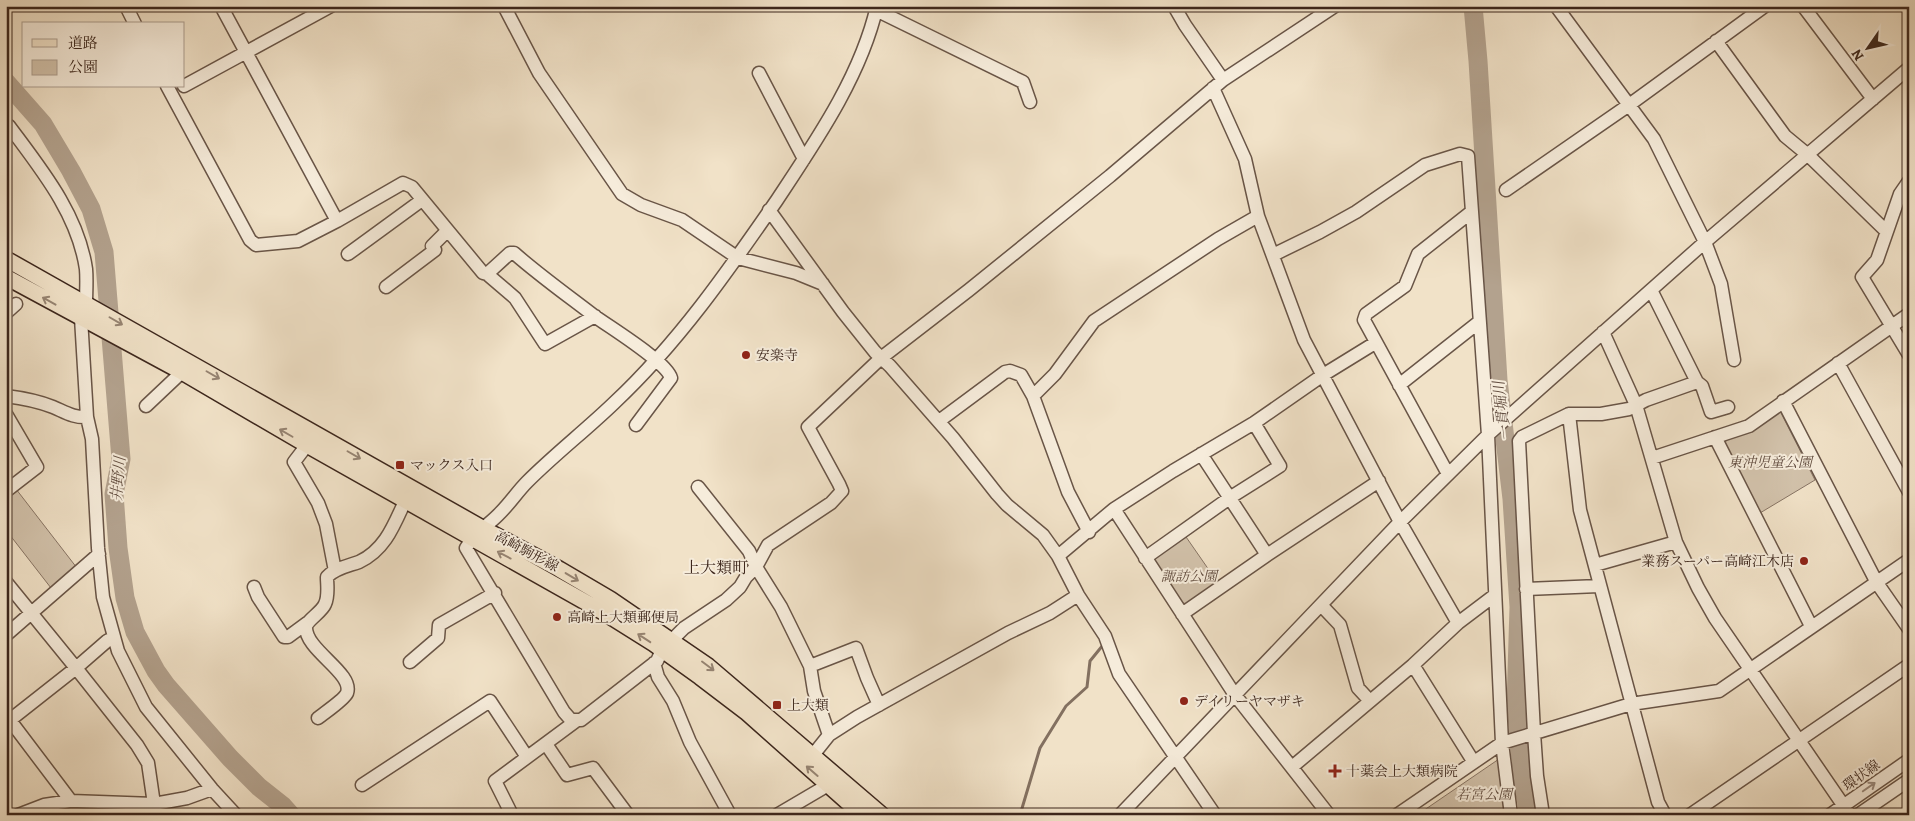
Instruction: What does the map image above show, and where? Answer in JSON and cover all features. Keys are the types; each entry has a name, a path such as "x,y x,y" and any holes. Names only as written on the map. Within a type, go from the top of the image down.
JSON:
{"main road":[{"path":"6,260 88,313"},
{"path":"6,277 88,313"},
{"name":"高崎駒形線","path":"88,313 559,569 610,599 667,645 700,677 746,712 862,815"},
{"name":"高崎駒形線","path":"184,366 306,445 603,612 708,666 882,815"}],"street":[{"path":"126,6 134,22"},
{"path":"221,6 338,221"},
{"path":"185,85 331,6"},
{"path":"504,6 540,73 622,194 641,205 682,220 738,258 796,273 823,284"},
{"path":"1174,6 1218,84 1246,160 1258,216 1304,340 1400,522 1458,623"},
{"path":"512,815 495,781 576,721 581,720 657,661 667,645 684,628 726,600 740,588 756,567 768,545 831,503 839,495 842,491 839,484 808,428 881,358 969,290 1110,176 1218,84 1335,6"},
{"path":"1556,6 1654,139 1705,242 1721,284 1734,360"},
{"path":"1506,190 1629,105 1765,6"},
{"path":"1803,6 1873,99"},
{"path":"576,721 567,717 466,548 472,538 484,528 527,482 616,402 655,360 711,294 738,258 804,159 857,65 866,46 876,8 1023,82 1030,102"},
{"path":"1716,41 1785,136 1808,155 1886,231"},
{"path":"1120,815 1400,522 1489,434 1705,242 1909,68"},
{"path":"759,73 804,159"},
{"path":"169,90 250,240 256,244 298,241 338,221 404,183 412,187 483,273 487,274 515,298 545,344 595,316"},
{"path":"6,126 10,126 38,164 67,212 76,233 86,270 88,313 87,417 92,439 103,597 118,651 146,707 212,789 236,815"},
{"path":"1273,255 1356,212 1425,165 1460,154 1468,156 1470,213 1489,434 1502,743 1512,815"},
{"path":"1909,181 1900,194 1877,260 1862,276 1909,355"},
{"path":"348,254 422,200"},
{"path":"770,210 849,319 881,358 938,422 997,494 1043,535 1058,556 1078,595 1105,636 1119,674 1215,815"},
{"path":"1448,474 1364,320 1366,314 1405,286 1418,254 1470,213"},
{"path":"1033,396 1055,374 1094,321 1218,239 1258,216"},
{"path":"386,287 435,250 432,246 447,231"},
{"path":"487,274 510,253 514,253 655,360 670,374 671,378 636,425"},
{"path":"1651,290 1697,382 1702,386 1711,412 1728,408"},
{"path":"6,313 16,304"},
{"path":"1652,458 1749,426 1909,314"},
{"path":"1399,385 1479,322"},
{"path":"1602,332 1636,405 1676,542 1698,588 1715,618 1847,810"},
{"path":"1058,556 1114,509 1254,423 1323,375 1375,343"},
{"path":"1838,363 1909,492"},
{"path":"146,406 184,366"},
{"path":"938,422 1005,372 1010,371 1021,375 1033,396 1068,492 1088,532"},
{"path":"1543,815 1537,776 1534,733 1519,441 1522,437 1569,414 1601,414 1629,409 1697,382"},
{"path":"6,396 52,406 77,417 87,417"},
{"path":"1783,401 1877,583 1909,629"},
{"path":"6,414 38,466 6,491"},
{"path":"1569,414 1580,510 1658,802 1665,815"},
{"path":"1145,558 1231,497 1280,466 1254,423"},
{"path":"1715,437 1811,626"},
{"path":"306,445 294,462 318,503 326,524 335,570"},
{"path":"1201,454 1231,497 1267,555"},
{"path":"1182,614 1379,481"},
{"path":"698,487 749,551 756,567 781,607 810,666 814,691 829,735"},
{"path":"254,587 258,597 284,636 288,637 321,611 326,602 327,577 335,570 364,558 381,546 405,501"},
{"path":"1114,509 1235,695 1329,815"},
{"path":"1595,565 1676,542"},
{"path":"6,635 99,554"},
{"path":"1397,815 1473,761 1502,743 1631,704 1719,690 1909,560"},
{"path":"6,582 137,745 148,763 148,808"},
{"path":"1526,589 1599,586"},
{"path":"410,662 438,638 438,626 494,593"},
{"path":"813,755 829,735 879,705 1008,634 1050,614 1078,595"},
{"path":"1292,767 1413,665 1458,623 1495,595"},
{"path":"1321,605 1340,625 1358,688 1370,701"},
{"path":"307,623 306,628 315,647 342,675 347,686 347,693 343,698 318,718"},
{"path":"71,801 8,717 76,668 107,641 114,638"},
{"path":"810,666 856,648 879,705"},
{"path":"654,663 658,677 673,701 690,742 730,815"},
{"path":"1413,665 1473,761"},
{"path":"1690,815 1798,739 1909,665"},
{"path":"362,785 490,701 527,757"},
{"path":"546,744 567,775 593,768 628,815"},
{"name":"環状線","path":"1830,815 1847,810 1909,760"},
{"path":"1858,815 1909,780"},
{"path":"777,815 828,785"},
{"path":"26,814 44,805 71,801 148,808 187,798 212,789"}],"green space":[{"name":"東沖児童公園","path":"1780,411 1815,480 1760,513 1725,443 1728,437"},
{"path":"16,489 77,568 51,588 6,530 6,496"},
{"name":"諏訪公園","path":"1184,534 1218,583 1189,604 1182,603 1154,559"},
{"name":"若宮公園","path":"1499,759 1508,815 1417,815"}],"waterway":[{"name":"一貫堀川","path":"1473,6 1498,380 1512,499 1519,607 1516,705 1523,782 1529,815"},
{"name":"井野川","path":"6,82 43,124 71,171 91,209 104,252 121,459 114,494 118,548 125,598 135,632 156,671 166,685 230,758 291,815"},
{"path":"1020,815 1040,748 1066,706 1087,687 1090,661 1103,645"}],"place":[{"name":"安楽寺","path":"746,355"},
{"name":"マックス入口","path":"400,465"},
{"name":"業務スーパー高崎江木店","path":"1804,561"},
{"name":"高崎上大類郵便局","path":"557,617"},
{"name":"デイリーヤマザキ","path":"1184,701"},
{"name":"上大類","path":"777,705"},
{"name":"十薬会上大類病院","path":"1335,771"}],"district":[{"name":"上大類町","path":"716,567"}]}
